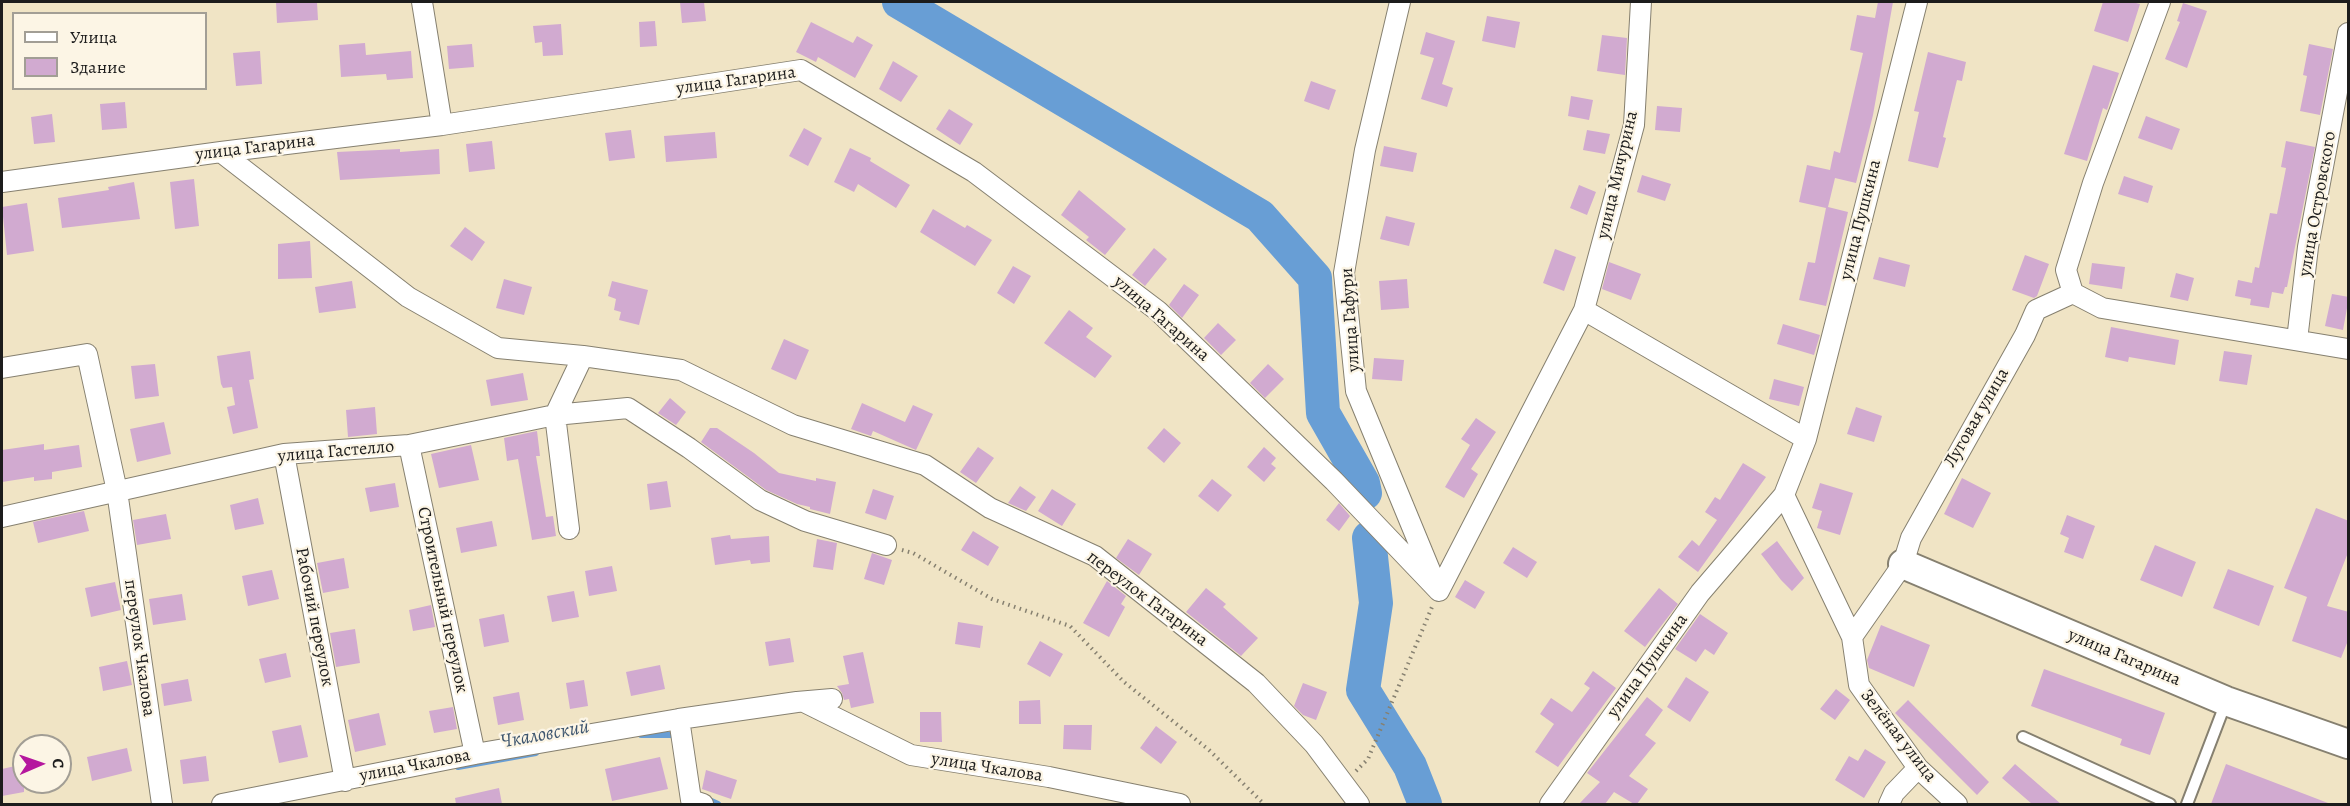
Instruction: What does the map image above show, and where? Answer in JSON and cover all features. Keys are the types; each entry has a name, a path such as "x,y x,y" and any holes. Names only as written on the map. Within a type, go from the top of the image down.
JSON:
{"street":[{"path":"422,2 442,124"},
{"name":"улица Гафури","path":"1400,2 1365,150 1344,273 1356,391 1439,591"},
{"name":"улица Мичурина","path":"1439,591 1584,310 1634,124 1641,2"},
{"name":"улица Пушкина","path":"1550,804 1700,593 1784,495 1806,440 1917,2"},
{"path":"2160,2 2093,183 2066,270 2073,293 2102,308 2349,349"},
{"name":"улица Островского","path":"2297,340 2308,247 2349,33"},
{"name":"улица Гагарина","path":"2,182 442,124 801,70 974,171 1158,311 1334,481 1439,591"},
{"name":"переулок Гагарина","path":"221,152 408,297 498,348 583,356 681,370 793,425 925,465 990,508 1095,556 1256,683 1314,744 1359,804"},
{"name":"Луговая улица","path":"1852,637 1903,564 1911,538 2025,335 2036,310 2073,293"},
{"path":"1584,310 1806,440"},
{"path":"2,368 87,354 117,491"},
{"path":"569,529 555,415 583,356"},
{"name":"улица Гастелло","path":"2,518 284,454 409,445 555,415 628,408 689,448 760,500 805,521 886,545"},
{"name":"Строительный переулок","path":"409,445 475,754"},
{"name":"Рабочий переулок","path":"284,454 345,780"},
{"name":"переулок Чкалова","path":"117,491 162,804"},
{"name":"Зелёная улица","path":"1784,495 1852,637 1859,685 1918,768 1957,804"},
{"name":"улица Гагарина","path":"1903,564 2226,702 2349,744"},
{"name":"улица Чкалова","path":"222,804 266,800 345,780 475,754 679,719 832,699"},
{"name":"улица Чкалова","path":"804,701 911,755 1049,777 1180,804"},
{"path":"679,719 691,800 703,804"},
{"path":"1889,804 1894,793 1918,768"}],"lane":[{"path":"2187,804 2226,702"},
{"path":"2023,737 2170,804"}],"path":[{"path":"886,545 913,553 992,599 1070,626 1124,682 1209,750 1264,804"},
{"path":"1368,759 1439,591"}],"building":[{"path":"276,2 317,2 318,20 277,23"},
{"path":"680,2 704,2 706,21 682,23"},
{"path":"1878,2 1893,2 1873,115 1856,183 1835,178 1828,207 1848,212 1826,306 1799,300 1808,262 1815,263 1826,208 1799,202 1807,165 1830,170 1834,151 1840,153 1863,53 1850,50 1857,15 1875,18"},
{"path":"2103,2 2140,4 2128,42 2094,31"},
{"path":"2183,3 2207,11 2187,68 2165,59 2180,22 2177,21"},
{"path":"1487,16 1520,22 1515,48 1482,41"},
{"path":"655,21 657,46 640,47 639,22"},
{"path":"811,22 853,43 857,36 873,45 855,78 818,57 816,62 796,52"},
{"path":"561,24 563,55 543,56 542,42 535,43 533,26"},
{"path":"1426,32 1455,41 1442,84 1453,88 1447,107 1421,99 1434,58 1420,54"},
{"path":"1602,35 1627,38 1625,75 1597,71"},
{"path":"365,43 366,55 411,51 413,78 387,80 386,74 341,77 339,45"},
{"path":"472,44 474,67 449,69 447,46"},
{"path":"2309,44 2333,49 2320,115 2300,111 2307,76 2303,75"},
{"path":"260,51 262,84 236,86 233,53"},
{"path":"1928,52 1966,62 1962,81 1957,80 1938,168 1908,161 1919,112 1914,111"},
{"path":"893,61 918,76 901,102 879,89"},
{"path":"2093,65 2119,73 2107,110 2103,108 2087,161 2064,154"},
{"path":"1311,81 1336,90 1329,110 1304,101"},
{"path":"1571,96 1593,100 1589,120 1568,116"},
{"path":"125,102 127,128 102,130 100,104"},
{"path":"1657,106 1682,108 1680,132 1655,130"},
{"path":"949,109 973,124 960,145 936,129"},
{"path":"52,114 55,142 34,144 31,117"},
{"path":"2146,116 2180,129 2172,150 2138,138"},
{"path":"804,128 822,138 808,166 789,156"},
{"path":"631,130 635,158 609,161 605,133"},
{"path":"1587,130 1610,134 1605,154 1583,150"},
{"path":"715,132 717,158 666,162 664,136"},
{"path":"492,141 495,169 469,172 466,144"},
{"path":"2286,141 2315,147 2287,287 2283,294 2272,292 2269,308 2250,305 2251,299 2235,296 2238,280 2252,283 2255,267 2259,268 2270,213 2277,214 2286,168 2281,167"},
{"path":"1384,146 1417,153 1413,172 1380,166"},
{"path":"850,148 871,158 870,161 910,185 896,208 858,184 854,192 834,182"},
{"path":"400,149 400,152 439,149 440,174 340,180 337,152"},
{"path":"1642,175 1671,184 1665,201 1637,192"},
{"path":"2124,176 2153,186 2148,203 2118,194"},
{"path":"194,179 199,226 175,229 170,182"},
{"path":"134,182 140,219 62,228 58,198 109,190 108,187"},
{"path":"1579,185 1596,192 1587,215 1570,208"},
{"path":"1079,190 1126,229 1105,255 1086,240 1089,237 1061,215"},
{"path":"27,203 34,251 7,255 2,207"},
{"path":"933,209 965,228 967,225 992,240 975,266 920,232"},
{"path":"1386,216 1415,223 1409,246 1380,239"},
{"path":"465,227 485,242 472,261 450,246"},
{"path":"310,241 312,278 278,279 278,244"},
{"path":"1154,248 1167,259 1145,286 1132,275"},
{"path":"1555,249 1576,257 1564,291 1543,283"},
{"path":"2025,255 2049,264 2037,296 2034,298 2012,290"},
{"path":"1879,257 1910,265 1905,287 1873,279"},
{"path":"1609,262 1641,274 1631,300 1602,289"},
{"path":"2092,263 2125,267 2122,289 2089,284"},
{"path":"1013,266 1031,276 1014,304 997,293"},
{"path":"2176,273 2194,278 2188,301 2170,297"},
{"path":"504,279 532,287 524,315 496,308"},
{"path":"1407,279 1409,308 1381,310 1379,281"},
{"path":"352,281 356,308 319,313 315,287"},
{"path":"612,281 648,290 639,325 619,320 621,312 614,310 616,299 608,296"},
{"path":"1184,284 1199,295 1182,318 1169,305"},
{"path":"2332,294 2349,297 2343,330 2325,326"},
{"path":"1069,310 1093,328 1086,337 1112,356 1095,378 1044,343"},
{"path":"1218,323 1236,340 1221,355 1204,338"},
{"path":"1783,324 1820,335 1814,355 1777,344"},
{"path":"2111,327 2179,340 2175,365 2129,357 2128,362 2105,357"},
{"path":"784,339 809,350 796,380 771,369"},
{"path":"250,351 254,379 249,380 258,428 233,434 227,407 235,405 232,387 223,388 221,384 217,356"},
{"path":"2224,351 2252,355 2247,385 2219,381"},
{"path":"1374,358 1404,360 1402,381 1372,379"},
{"path":"155,364 159,396 135,399 131,366"},
{"path":"1268,364 1284,379 1265,398 1250,383"},
{"path":"523,373 528,400 491,406 486,380"},
{"path":"1774,379 1804,387 1799,406 1769,399"},
{"path":"670,398 686,412 676,425 658,413"},
{"path":"862,403 905,422 913,405 933,414 916,450 873,431 871,436 851,429"},
{"path":"375,407 377,434 348,437 346,410"},
{"path":"1856,407 1882,416 1874,442 1847,434"},
{"path":"1476,418 1496,432 1471,469 1478,474 1464,498 1445,487 1470,445 1461,439"},
{"path":"164,422 171,454 137,462 130,429"},
{"path":"710,428 717,428 779,473 816,481 816,478 836,482 830,514 810,509 810,507 797,504 766,490 701,442"},
{"path":"1164,428 1181,443 1164,463 1147,448"},
{"path":"537,431 540,456 536,456 546,517 553,516 556,536 532,540 518,459 507,461 504,438"},
{"path":"44,444 44,450 79,445 82,467 52,472 52,479 34,481 34,477 2,482 2,450"},
{"path":"471,445 479,480 439,488 431,454"},
{"path":"978,447 994,458 976,483 960,472"},
{"path":"1264,447 1276,458 1271,464 1276,468 1264,482 1247,467"},
{"path":"1743,463 1766,477 1698,572 1678,557 1692,540 1699,546 1717,520 1705,512 1715,497 1720,500"},
{"path":"1962,478 1991,493 1973,528 1944,514"},
{"path":"1212,479 1232,495 1218,512 1198,496"},
{"path":"667,481 671,507 650,510 647,484"},
{"path":"395,483 399,507 370,512 365,488"},
{"path":"1820,483 1853,493 1840,535 1817,528 1822,511 1812,508"},
{"path":"1020,486 1036,497 1026,511 1008,503"},
{"path":"873,489 894,496 886,520 865,513"},
{"path":"1052,489 1076,504 1062,526 1038,511"},
{"path":"258,498 264,524 235,530 230,505"},
{"path":"1339,503 1350,516 1339,531 1326,520"},
{"path":"2316,508 2349,521 2349,550 2327,606 2349,612 2349,638 2341,658 2292,641 2307,597 2284,588"},
{"path":"84,511 89,531 38,543 33,522"},
{"path":"166,514 171,539 137,545 133,520"},
{"path":"2067,515 2095,526 2083,559 2064,552 2069,538 2060,534"},
{"path":"492,521 497,546 461,553 456,528"},
{"path":"973,531 999,547 988,566 961,550"},
{"path":"730,535 731,539 769,536 770,562 751,564 750,560 715,565 711,538"},
{"path":"817,539 837,543 833,570 813,567"},
{"path":"1128,539 1152,554 1139,575 1116,558"},
{"path":"1777,541 1804,578 1792,591 1761,554"},
{"path":"2155,545 2196,562 2182,597 2140,580"},
{"path":"1513,547 1537,562 1527,578 1503,563"},
{"path":"872,553 892,560 884,585 864,579"},
{"path":"344,558 349,588 323,593 317,563"},
{"path":"612,566 617,591 589,596 585,571"},
{"path":"2228,569 2274,586 2259,626 2213,608"},
{"path":"272,570 279,599 248,606 242,576"},
{"path":"1465,580 1485,592 1475,609 1455,597"},
{"path":"1107,581 1126,596 1121,604 1125,607 1109,637 1083,623"},
{"path":"115,582 121,610 91,617 85,588"},
{"path":"1206,588 1226,604 1223,607 1258,638 1241,656 1186,612"},
{"path":"1659,588 1678,604 1645,647 1624,631"},
{"path":"574,591 579,617 552,622 547,596"},
{"path":"182,594 186,620 153,625 149,599"},
{"path":"431,605 435,627 413,631 409,610"},
{"path":"504,614 509,642 484,647 479,619"},
{"path":"1700,614 1728,633 1714,655 1705,649 1696,662 1675,649"},
{"path":"958,622 983,626 980,648 955,644"},
{"path":"1881,625 1930,645 1914,687 1869,668 1867,660"},
{"path":"355,629 360,663 336,667 330,633"},
{"path":"790,638 794,662 769,666 765,642"},
{"path":"1040,641 1063,654 1050,677 1027,664"},
{"path":"863,652 874,703 851,708 849,699 844,700 837,686 849,684 843,656"},
{"path":"286,653 291,677 265,683 259,659"},
{"path":"127,661 132,685 103,691 99,667"},
{"path":"660,665 665,689 631,696 626,672"},
{"path":"2044,669 2165,713 2150,755 2120,745 2122,739 2031,706"},
{"path":"1593,671 1616,688 1558,767 1535,752 1554,724 1540,714 1551,698 1572,712 1590,688 1584,684"},
{"path":"1686,677 1709,692 1690,722 1667,707"},
{"path":"188,679 192,701 164,706 161,684"},
{"path":"584,680 588,706 570,709 566,683"},
{"path":"1303,683 1327,692 1316,720 1303,715 1294,706"},
{"path":"1836,689 1850,700 1835,720 1820,709"},
{"path":"519,692 524,720 498,725 493,697"},
{"path":"1647,697 1663,710 1645,735 1656,743 1629,776 1648,789 1637,804 1614,792 1605,804 1579,804 1600,782 1587,773"},
{"path":"1040,700 1041,724 1019,724 1019,701"},
{"path":"1908,700 1989,782 1977,795 1895,713"},
{"path":"453,707 457,729 434,733 429,711"},
{"path":"920,712 941,712 942,742 920,742"},
{"path":"379,713 386,745 355,752 348,720"},
{"path":"301,725 308,757 279,763 272,731"},
{"path":"1064,725 1092,725 1091,750 1063,749"},
{"path":"1156,726 1177,742 1161,764 1140,748"},
{"path":"127,748 132,771 92,781 87,757"},
{"path":"1865,749 1886,762 1864,798 1835,780 1849,756 1858,761"},
{"path":"206,756 209,781 183,784 180,760"},
{"path":"660,757 668,789 612,801 605,769"},
{"path":"2015,764 2061,804 2032,804 2002,778"},
{"path":"2226,764 2328,803 2328,804 2211,804"},
{"path":"12,767 13,794 2,796 2,769"},
{"path":"706,770 737,780 731,799 702,789"},
{"path":"499,788 502,804 456,804 455,798"}],"waterway":[{"path":"899,2 1260,216 1315,278 1323,413 1363,483 1365,493"},
{"path":"1369,538 1376,603 1363,690 1410,766 1425,804"},
{"name":"Чкаловский","path":"641,735 672,735 676,740"},
{"name":"Чкаловский","path":"458,767 536,753"},
{"name":"Чкаловский","path":"707,799 718,804"}]}
